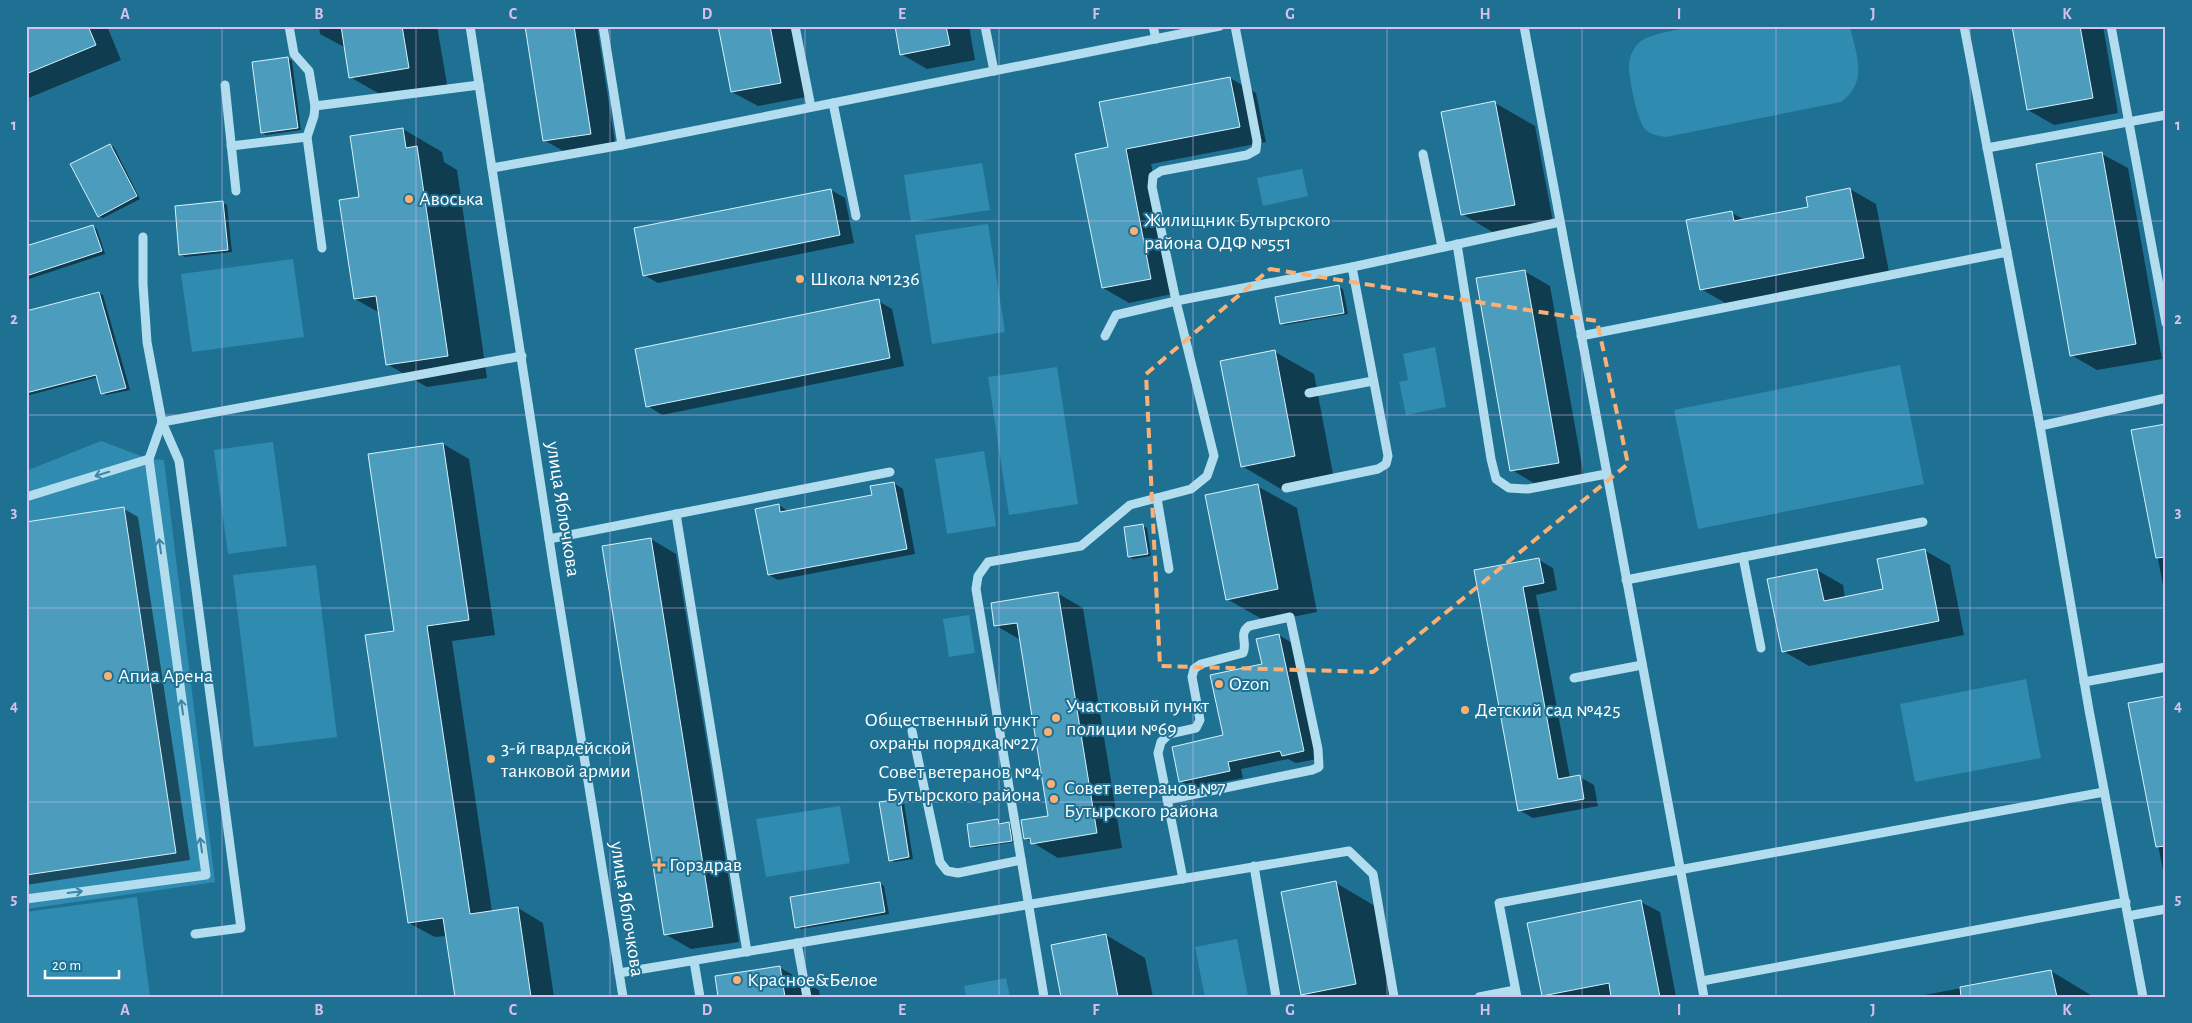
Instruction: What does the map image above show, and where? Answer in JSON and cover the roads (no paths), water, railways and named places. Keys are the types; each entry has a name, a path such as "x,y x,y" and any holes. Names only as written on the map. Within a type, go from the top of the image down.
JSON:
{"street":[{"path":"289,26 294,54 309,71 315,106 314,116 307,137 322,248"},
{"name":"улица Яблочкова","path":"470,26 623,997"},
{"path":"603,26 622,145"},
{"path":"795,26 811,107"},
{"path":"984,26 994,71"},
{"path":"1153,26 1156,39"},
{"path":"492,168 622,145 1220,26"},
{"path":"1044,997 976,589 978,576 988,562 1081,546 1130,504 1190,489 1207,476 1214,456 1176,301 1152,187 1153,176 1161,171 1247,155 1256,150 1257,141 1235,26"},
{"path":"1524,26 1704,997"},
{"path":"1964,26 2040,426 2084,682 2143,997"},
{"path":"2111,26 2166,323"},
{"path":"224,84 236,191"},
{"path":"315,106 479,85"},
{"path":"833,102 856,216"},
{"path":"1987,148 2166,115"},
{"path":"232,146 307,137"},
{"path":"1423,154 1442,247"},
{"path":"1105,336 1116,315 1560,222"},
{"path":"143,237 142,284 147,342 162,422 179,461 241,928 195,934"},
{"path":"1457,244 1490,459 1496,480 1508,488 1528,488 1606,474"},
{"path":"1581,336 2007,252"},
{"path":"1286,488 1378,469 1386,464 1388,456 1352,267"},
{"path":"162,422 522,356"},
{"path":"1309,393 1374,381"},
{"path":"2040,426 2166,398"},
{"path":"26,899 206,875 149,459 162,422"},
{"path":"26,498 149,459"},
{"path":"550,539 890,472"},
{"path":"1157,498 1169,568"},
{"path":"676,514 747,952"},
{"path":"1626,580 1923,522"},
{"path":"1743,557 1761,648"},
{"path":"1168,800 1319,767 1319,755 1290,617 1248,626 1242,635 1245,649 1243,653 1201,664 1194,669 1192,677 1200,720 1196,728 1169,734 1161,742 1158,754 1183,879"},
{"path":"1574,678 1642,665"},
{"path":"2084,682 2166,666"},
{"path":"912,731 940,862 947,871 958,873 1022,860"},
{"path":"1479,997 1516,993 1499,903 2104,792"},
{"path":"619,973 1349,851 1373,874 1394,997"},
{"path":"1254,866 1276,997"},
{"path":"1702,981 2126,902"},
{"path":"2128,916 2166,909"},
{"path":"797,943 807,997"},
{"path":"694,961 700,997"}],"place":[{"name":"Авоська","path":"409,199"},
{"name":"Жилищник Бутырского района ОДФ №551","path":"1134,231"},
{"name":"Школа №1236","path":"800,279"},
{"name":"Апиа Арена","path":"108,676"},
{"name":"Ozon","path":"1219,684"},
{"name":"Детский сад №425","path":"1465,710"},
{"name":"Участковый пункт полиции №69","path":"1056,718"},
{"name":"Общественный пункт охраны порядка №27","path":"1048,732"},
{"name":"3-й гвардейской танковой армии","path":"491,759"},
{"name":"Совет ветеранов №4 Бутырского района","path":"1051,784"},
{"name":"Совет ветеранов №7 Бутырского района","path":"1054,799"},
{"name":"Горздрав","path":"659,865"},
{"name":"Красное&Белое","path":"737,980"}]}
